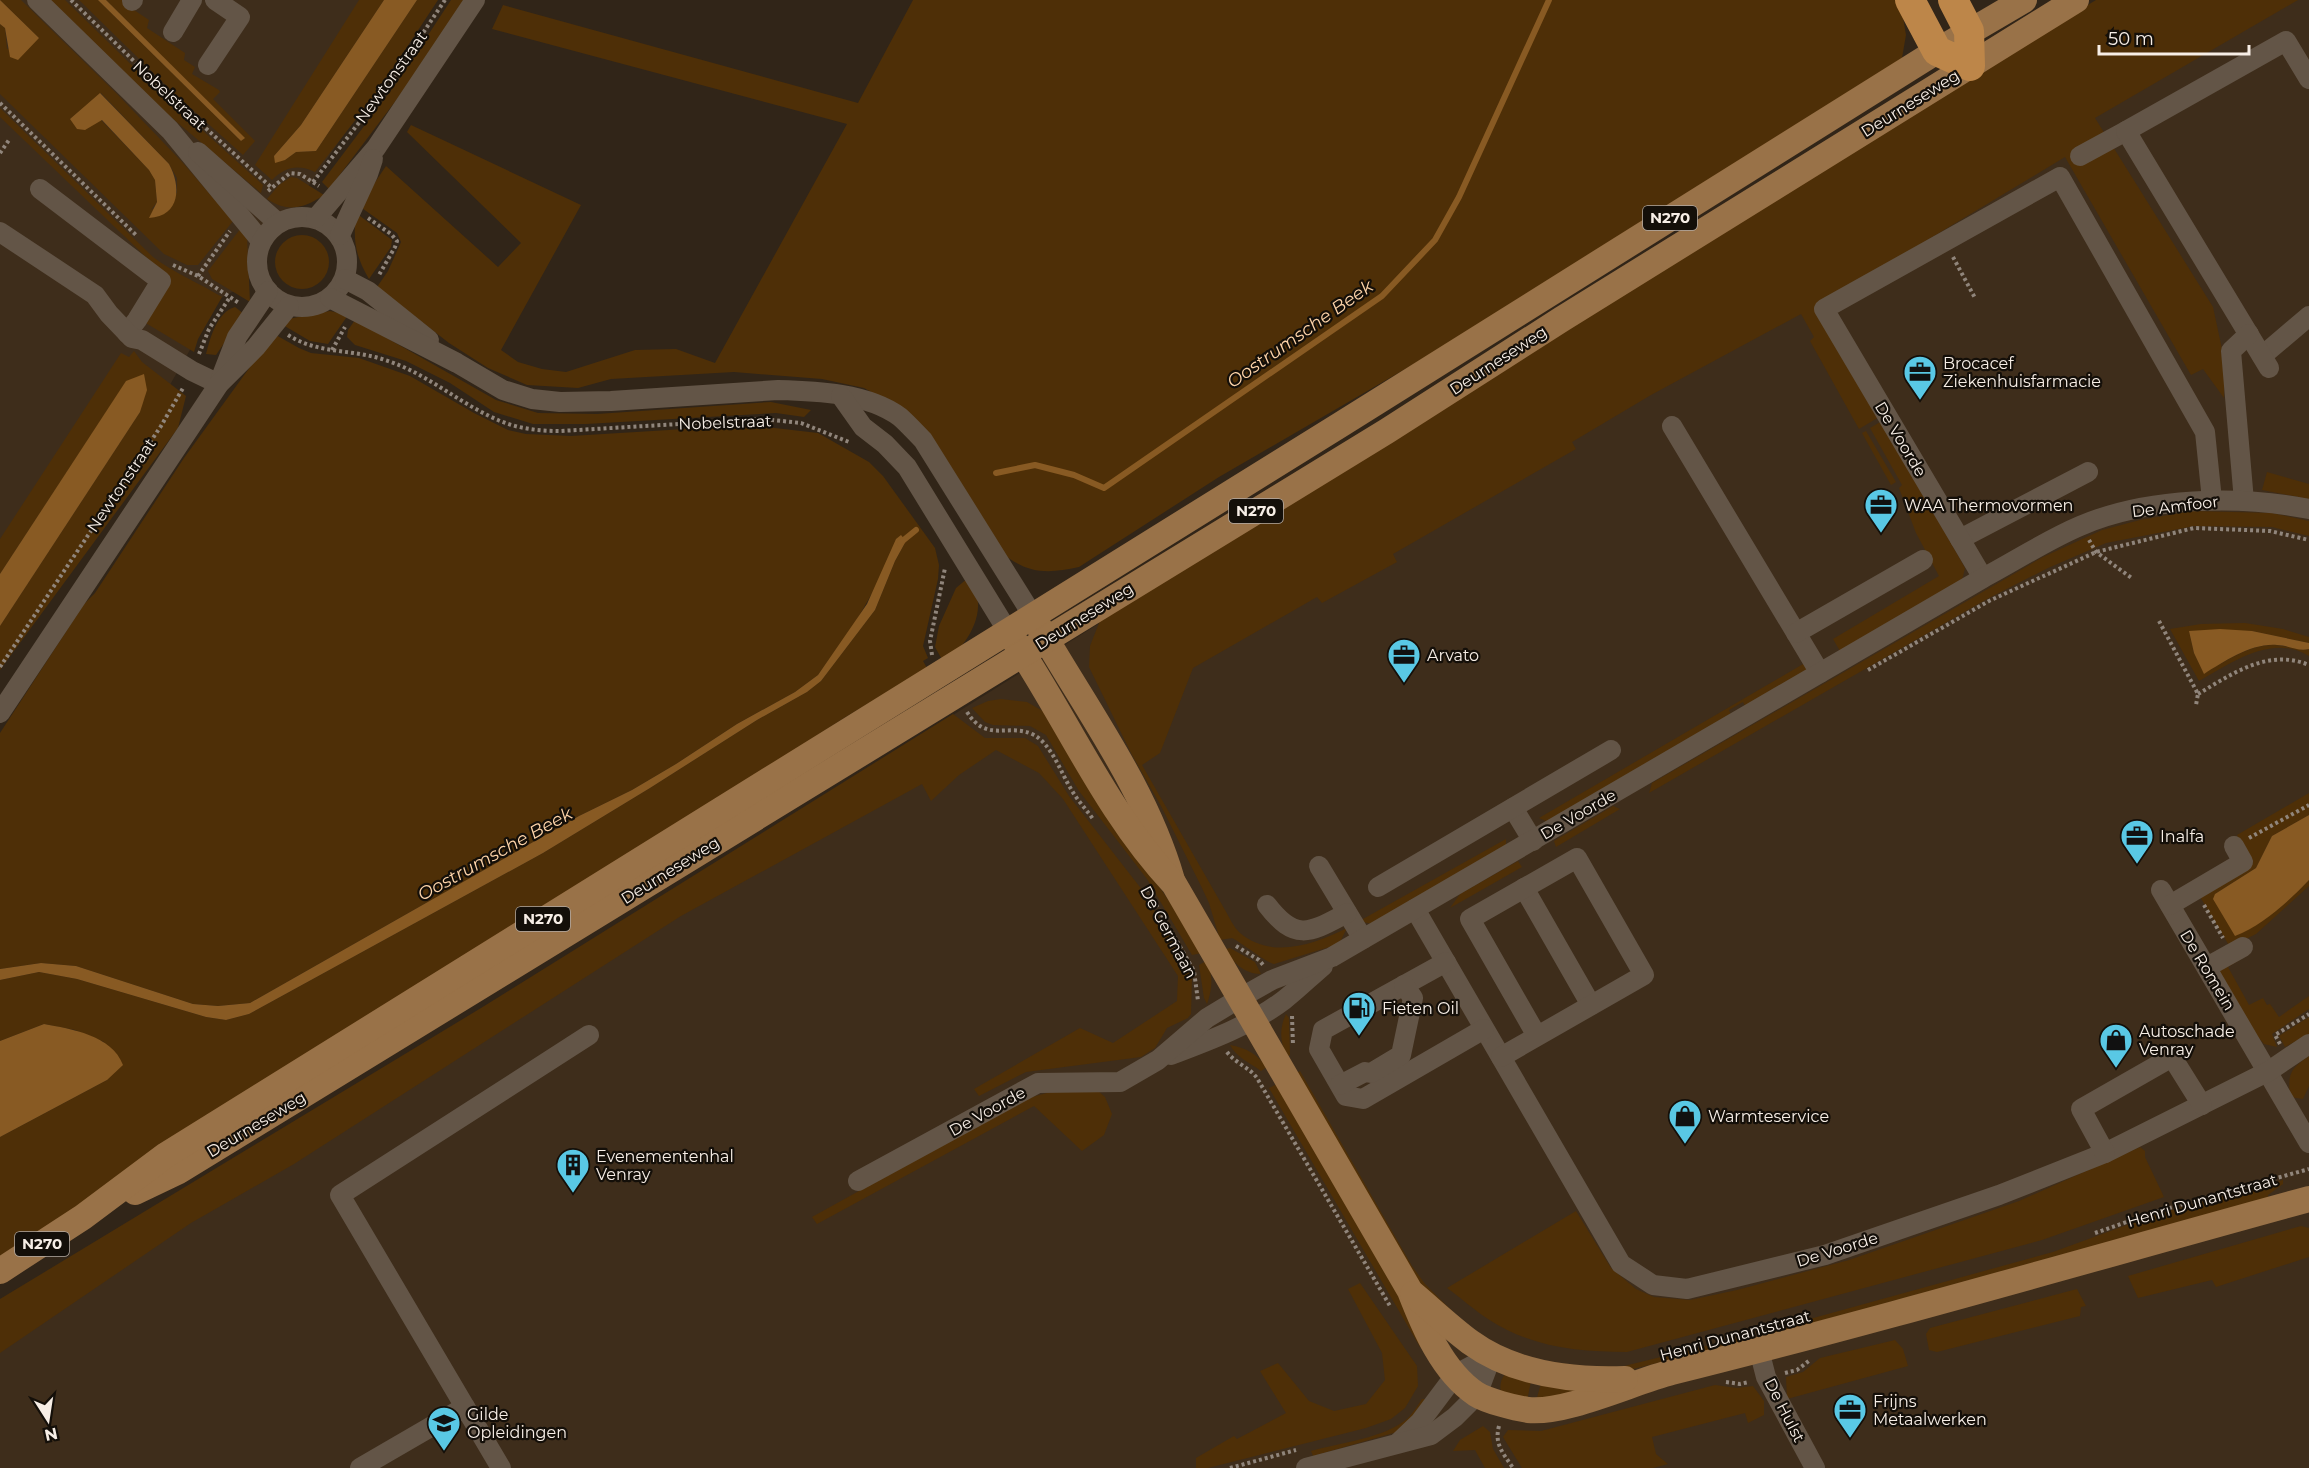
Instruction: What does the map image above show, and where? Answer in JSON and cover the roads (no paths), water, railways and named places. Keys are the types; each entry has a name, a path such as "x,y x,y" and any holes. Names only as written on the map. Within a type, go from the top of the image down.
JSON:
{"highway":[{"path":"1910,0 1937,51 1970,66 1969,31 1953,0"}],"main road":[{"name":"Deurneseweg","path":"0,1270 83,1217 166,1155 1969,31 2024,0"},
{"name":"Deurneseweg","path":"83,1217 179,1171 1387,431 1572,312 2076,0"},
{"name":"De Germaan","path":"1033,616 1081,693 1150,817 1174,884 1410,1291 1432,1343 1456,1374"},
{"name":"De Germaan","path":"1007,630 1126,826 1149,858 1174,884"},
{"name":"Henri Dunantstraat","path":"1456,1374 1477,1395 1530,1410 1563,1406 1649,1378 2309,1199"},
{"name":"De Germaan","path":"1410,1291 1470,1341 1492,1355"},
{"name":"Henri Dunantstraat","path":"1492,1355 1517,1365 1566,1377 1597,1380 1649,1378"}],"street":[{"name":"Nobelstraat","path":"37,0 170,130 261,242"},
{"path":"173,32 192,0"},
{"path":"208,65 240,17 215,0"},
{"name":"Newtonstraat","path":"316,218 376,148 475,0"},
{"path":"2080,156 2286,41 2309,79"},
{"name":"Nobelstraat","path":"170,130 214,164 278,223"},
{"path":"2126,131 2266,362 2309,316"},
{"name":"Newtonstraat","path":"340,235 368,174 376,148"},
{"name":"De Voorde","path":"858,1181 1038,1083 1120,1082 1158,1060 1207,1018 1284,1000 1332,957 1983,578 1824,309 2060,177 2205,432 2212,500"},
{"path":"40,189 161,281 130,335"},
{"path":"297,216 316,218 329,225 340,235 348,256 345,279 330,298 311,307 289,306 277,300 262,283 257,264 261,242 278,223 297,216"},
{"path":"0,232 95,295 130,335 219,384"},
{"name":"Nobelstraat","path":"345,279 368,291 457,363"},
{"name":"Newtonstraat","path":"219,384 237,337 268,291"},
{"name":"Nobelstraat","path":"330,298 457,363 502,390 522,397 546,401 611,401 778,390 816,391 883,407 899,416 922,441 1033,616"},
{"name":"Newtonstraat","path":"0,713 219,384 256,347 289,306"},
{"path":"2244,501 2231,351 2249,334"},
{"path":"841,396 863,427 885,444 907,466 1007,630"},
{"path":"1672,426 1820,673"},
{"path":"1960,539 2088,472"},
{"name":"De Amfoor","path":"1983,578 2080,525 2138,508 2212,500 2277,502 2309,509"},
{"path":"1796,633 1923,560"},
{"path":"1378,887 1611,750"},
{"path":"1513,808 1533,841"},
{"name":"De Romein","path":"2235,846 2243,862 2195,890 2165,897 2268,1071 2302,1116 2309,1143"},
{"path":"1501,1057 1644,975 1577,858 1470,919 1537,1036"},
{"path":"1319,866 1363,939"},
{"path":"1524,888 1591,1005"},
{"path":"1267,905 1275,915 1293,929 1305,932 1347,913"},
{"name":"De Voorde","path":"1415,909 1621,1264 1653,1285 1687,1288 1825,1255 1999,1195 2105,1153 2268,1071"},
{"path":"2207,967 2237,950"},
{"path":"1446,962 1323,1030 1319,1049 1346,1096 1363,1099 1484,1029"},
{"path":"1340,1085 1365,1072 1371,1074 1401,1054 1413,998 1404,985"},
{"name":"De Voorde","path":"1158,1060 1221,1043 1246,1009"},
{"path":"501,1468 340,1195 589,1035"},
{"path":"2268,1071 2309,1044"},
{"path":"2105,1153 2081,1110 2172,1057 2202,1105"},
{"name":"De Hulst","path":"1759,1350 1766,1377 1815,1468"},
{"path":"1397,1443 1420,1422 1456,1374 1492,1355"},
{"path":"1306,1468 1431,1435 1455,1417 1477,1395 1492,1355"},
{"path":"360,1468 465,1407"}],"waterway":[{"name":"Oostrumsche Beek","path":"996,473 1035,465 1074,475 1104,488 1382,296 1435,240 1459,197 1549,0"},
{"name":"Oostrumsche Beek","path":"900,543 916,530"}],"place":[{"name":"Brocacef Ziekenhuisfarmacie","path":"1920,401"},
{"name":"WAA Thermovormen","path":"1881,534"},
{"name":"Arvato","path":"1404,684"},
{"name":"Inalfa","path":"2137,865"},
{"name":"Fieten Oil","path":"1359,1037"},
{"name":"Autoschade Venray","path":"2116,1069"},
{"name":"Warmteservice","path":"1685,1145"},
{"name":"Evenementenhal Venray","path":"573,1194"},
{"name":"Frijns Metaalwerken","path":"1850,1439"},
{"name":"Gilde Opleidingen","path":"444,1452"}]}
